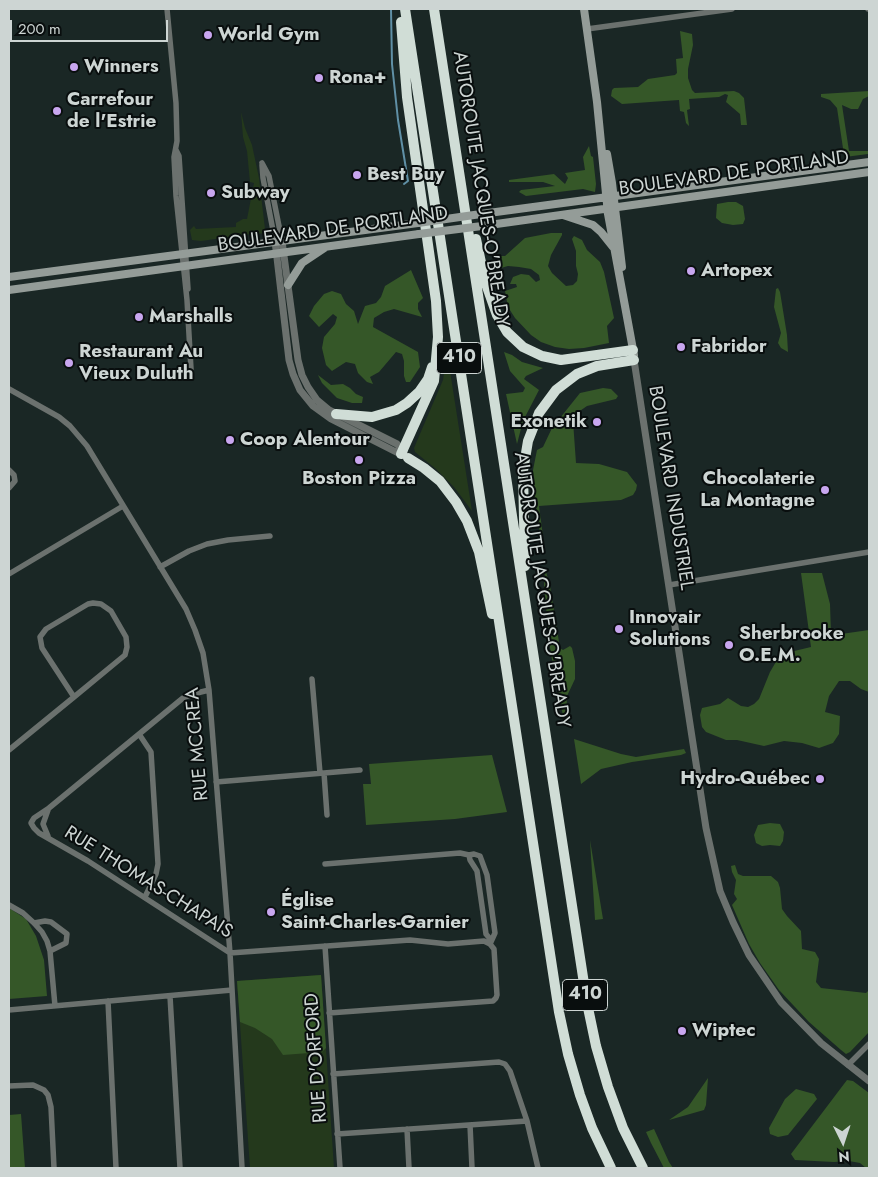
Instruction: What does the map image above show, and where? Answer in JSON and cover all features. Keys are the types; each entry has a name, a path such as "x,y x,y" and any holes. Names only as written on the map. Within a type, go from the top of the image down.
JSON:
{"highway":[{"path":"400,9 407,97 436,306 438,337 434,381 404,454 428,470 443,485 459,506 472,531 479,555 512,708"},
{"name":"410","path":"405,9 556,991 565,1040 585,1108 611,1168"},
{"name":"AUTOROUTE JACQUES-O'BREADY","path":"434,9 577,945 591,1025 601,1067 613,1101 623,1128 643,1168"},
{"path":"456,149 486,284 497,315 510,335 530,351 555,359 634,355"},
{"path":"336,414 372,417 391,412 407,403 419,392 428,378 434,360 438,337"},
{"path":"528,619 523,476 527,446 536,421 550,397 571,378 593,367 634,355"}],"main road":[{"name":"BOULEVARD INDUSTRIEL","path":"584,9 611,196 614,248 634,355"},
{"name":"BOULEVARD DE PORTLAND","path":"9,278 869,162"},
{"name":"BOULEVARD DE PORTLAND","path":"9,290 869,172"},
{"name":"BOULEVARD INDUSTRIEL","path":"612,208 628,321"},
{"path":"562,214 595,227 614,248"},
{"path":"288,285 302,262 328,246"}],"street":[{"path":"167,9 175,88 176,150 174,157 184,253 191,369"},
{"path":"587,29 732,9"},
{"path":"279,241 263,178 262,162 269,176 279,241 289,360 300,390 328,418 404,454"},
{"path":"280,253 288,285 297,358 308,388 315,398 336,414 397,444 404,454"},
{"name":"BOULEVARD INDUSTRIEL","path":"634,355 706,828 716,877 724,902 749,955 775,994 806,1029 869,1081"},
{"name":"RUE MCCREA","path":"9,389 53,412 70,426 93,455 186,609 203,653 209,690 230,953 242,1168"},
{"path":"9,470 14,475 15,480 9,488"},
{"path":"10,570 123,506"},
{"path":"160,567 189,551 207,544 270,536"},
{"path":"669,585 869,552"},
{"path":"9,750 122,658 126,652 128,641 126,637 111,611 101,604 88,604 46,629 40,637 42,648 74,697"},
{"path":"312,679 327,816"},
{"name":"RUE THOMAS-CHAPAIS","path":"209,690 183,698 49,808 34,818 32,823 36,831 230,953"},
{"path":"139,734 151,752 158,859 157,869 145,898"},
{"path":"216,782 360,770"},
{"name":"RUE THOMAS-CHAPAIS","path":"49,808 43,824 49,838"},
{"path":"325,864 460,853 480,856 486,868 495,933 491,942"},
{"path":"329,1013 493,1001 496,998 494,949 486,934 477,871 469,855"},
{"path":"9,905 23,913 42,932 50,951 55,1006"},
{"path":"34,923 51,922 67,934 66,943 50,951"},
{"path":"230,953 415,940 448,944 491,942"},
{"name":"RUE D'ORFORD","path":"325,946 340,1168"},
{"path":"9,1010 232,990"},
{"path":"170,996 180,1168"},
{"path":"108,1001 116,1168"},
{"path":"848,1065 869,1044"},
{"path":"333,1074 502,1062 510,1071 527,1122 538,1168"},
{"path":"9,1086 33,1085 44,1090 48,1095 51,1106 54,1168"},
{"path":"337,1134 527,1122"},
{"path":"470,1125 472,1168"},
{"path":"407,1129 409,1168"}],"green space":[{"path":"680,31 692,34 693,45 688,78 692,90 695,93 734,91 739,93 744,98 747,125 741,125 740,114 726,102 728,95 725,94 719,97 689,99 690,109 687,110 689,126 686,123 684,112 680,111 679,100 622,104 611,96 614,88 638,87 648,79 675,75 677,73 676,59 683,58"},
{"path":"869,91 869,96 863,99 858,109 851,109 842,105 849,151 868,151 868,154 845,157 837,108 830,100 821,97 821,94"},
{"path":"241,112 252,145 259,178 264,233 201,241 192,240 190,230 194,226 196,229 236,227 236,223 247,219 254,183 250,182"},
{"path":"589,146 591,156 593,157 595,192 583,189 526,196 519,192 521,190 555,186 543,182 509,182 509,180 554,174 565,184 568,178 565,173 585,170 583,157"},
{"path":"736,202 743,206 745,219 743,224 722,223 716,218 717,204"},
{"path":"562,233 562,235 551,255 548,266 552,273 566,286 573,285 577,281 576,251 572,239 574,236 582,240 587,250 600,262 614,318 607,326 609,343 584,348 569,349 555,347 541,342 531,335 515,318 508,307 505,291 517,287 516,284 510,284 513,277 521,274 529,275 536,282 540,280 539,275 531,269 508,266 498,267 497,256 505,256 525,238"},
{"path":"411,270 423,298 418,303 418,309 422,317 394,309 374,318 373,327 418,352 420,367 410,382 406,382 404,376 402,354 396,352 379,372 370,377 373,384 367,382 358,373 355,364 346,362 332,371 326,365 322,348 324,337 335,324 337,317 333,314 319,327 309,316 314,306 324,294 332,291 341,294 346,304 354,311 358,324 365,306 376,303 381,297 385,286"},
{"path":"778,288 787,335 788,352 781,348 778,343 781,333 774,307 776,289"},
{"path":"447,352 472,511 454,487 415,452 414,448 443,380"},
{"path":"504,352 522,362 543,368 526,376 524,379 539,390 523,421 517,444 506,394 523,392 525,388 510,371"},
{"path":"318,375 331,385 343,384 350,388 356,394 363,397 362,403 352,403 337,398 322,383"},
{"path":"603,388 611,389 618,396 616,399 587,406 574,415 576,463 599,464 627,472 637,485 636,490 633,495 621,500 539,506 543,536 541,541 533,485 533,470 537,450 543,447 552,428 580,393"},
{"path":"545,568 550,586 560,648 563,650 570,646 575,661 575,679 567,696 566,727 550,648 544,586"},
{"path":"801,573 822,573 830,604 831,634 836,637 841,634 869,630 869,692 850,681 839,681 829,696 825,712 840,716 839,734 833,743 819,748 802,743 784,741 764,746 737,740 726,740 706,732 702,727 700,715 702,708 720,704 728,698 741,706 748,707 754,704 759,699 777,660 790,652 811,647"},
{"path":"574,739 636,757 684,749 686,753 601,769 581,784"},
{"path":"492,755 507,812 455,819 366,825 363,784 371,784 369,764"},
{"path":"780,824 784,832 783,841 780,846 762,846 756,843 754,835 758,825"},
{"path":"590,840 603,919 595,920"},
{"path":"735,865 738,874 743,876 771,876 778,882 782,909 801,931 802,949 815,952 819,959 816,982 821,988 866,993 869,990 869,1032 850,1052 846,1054 809,1022 779,990 760,963 749,944 732,905 737,899 734,894 736,880 731,866"},
{"path":"9,908 26,919 36,936 44,960 47,996 9,999"},
{"path":"321,975 334,1168 250,1168 237,981"},
{"path":"321,975 326,1048 322,1052 283,1055 272,1039 255,1028 240,1022 237,981"},
{"path":"708,1078 704,1110 669,1120 688,1107"},
{"path":"847,1080 853,1081 869,1093 869,1168 860,1163 849,1161 795,1160 791,1154"},
{"path":"796,1089 814,1094 817,1099 788,1135 778,1137 770,1134 769,1128 785,1099"},
{"path":"21,1114 25,1168 9,1168 9,1115"},
{"path":"654,1129 673,1168 664,1168 651,1143 646,1132"}],"waterway":[{"path":"391,9 392,64 398,120 408,181 404,184"}],"place":[{"name":"World Gym","path":"208,35"},
{"name":"Winners","path":"74,67"},
{"name":"Rona+","path":"319,78"},
{"name":"Carrefour de l'Estrie","path":"57,111"},
{"name":"Best Buy","path":"357,175"},
{"name":"Subway","path":"211,193"},
{"name":"Artopex","path":"691,271"},
{"name":"Marshalls","path":"139,317"},
{"name":"Fabridor","path":"681,347"},
{"name":"Restaurant Au Vieux Duluth","path":"69,363"},
{"name":"Exonetik","path":"597,422"},
{"name":"Coop Alentour","path":"230,440"},
{"name":"Boston Pizza","path":"359,460"},
{"name":"Chocolaterie La Montagne","path":"825,490"},
{"name":"Innovair Solutions","path":"619,629"},
{"name":"Sherbrooke O.E.M.","path":"729,645"},
{"name":"Hydro-Québec","path":"820,779"},
{"name":"Église Saint-Charles-Garnier","path":"271,912"},
{"name":"Wiptec","path":"682,1031"}]}
